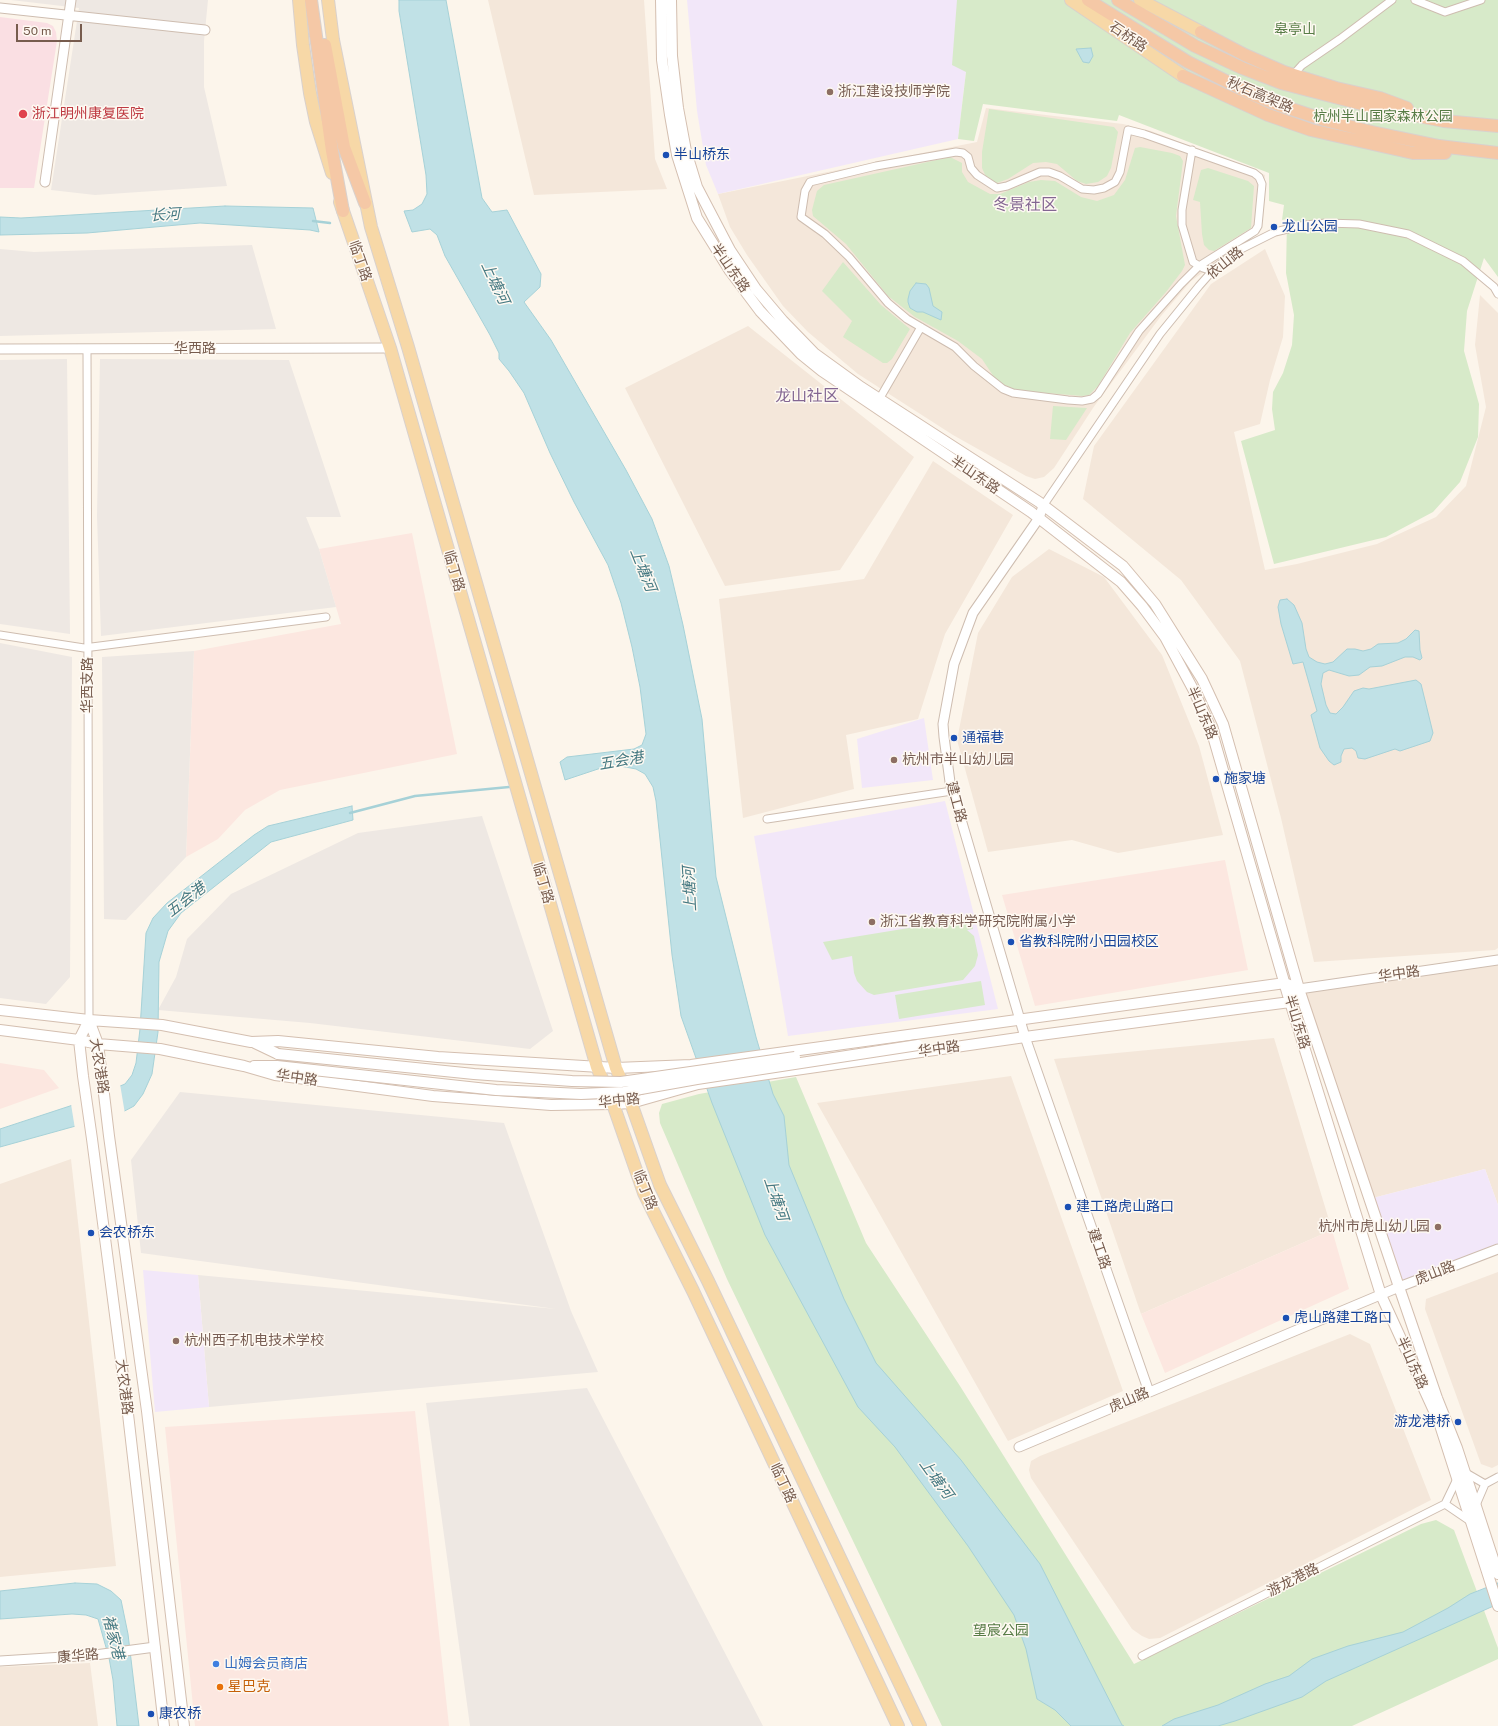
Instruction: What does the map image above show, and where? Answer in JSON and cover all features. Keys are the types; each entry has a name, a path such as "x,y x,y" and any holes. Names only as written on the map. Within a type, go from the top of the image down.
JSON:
{"highway":[{"path":"312,0 338,149 365,203"},
{"path":"319,0 338,149 343,211"},
{"name":"秋石高架路","path":"1088,0 1188,62 1254,95 1279,105 1325,120 1372,132 1439,146 1498,153"},
{"name":"秋石高架路","path":"1118,0 1195,46 1242,68 1281,83 1377,108 1444,122 1498,126"},
{"path":"1201,32 1245,55 1293,75 1336,88 1380,98 1444,122"},
{"path":"1183,76 1268,115 1311,130 1413,153 1484,152"}],"main road":[{"name":"临丁路","path":"299,0 303,44 316,122 343,211 390,348 597,1067 613,1104 644,1193 693,1292 898,1726"},
{"name":"临丁路","path":"328,0 333,40 365,203 371,226 408,347 616,1068 631,1103 660,1185 708,1281 920,1726"},
{"name":"半山东路","path":"661,0 662,60 677,155 697,218 730,271 766,316 801,354 822,371 877,403 1043,506 1123,566 1155,604 1202,680 1223,724 1299,989 1437,1398 1448,1423 1470,1520 1498,1606"},
{"name":"半山东路","path":"671,0 672,56 678,108 686,151 697,187 714,221 730,250 756,289 783,321 814,353 877,403 1039,518 1121,582 1142,606 1165,637 1194,691 1211,729 1284,983 1381,1295 1439,1422 1461,1476 1476,1505 1498,1574"},
{"name":"石桥路","path":"1071,0 1183,76"},
{"path":"1140,0 1201,32"},
{"name":"华中路","path":"0,1010 89,1020 162,1025 252,1042 278,1041 438,1057 616,1068 691,1065 1284,983 1299,989"},
{"path":"1290,1002 1299,989"},
{"name":"华中路","path":"0,1030 79,1040 98,1044 160,1048 244,1066 275,1075 433,1096 551,1105 613,1104 631,1103 698,1084 1025,1037 1290,1002"},
{"name":"大农港路","path":"89,1020 79,1040 128,1414 164,1726"},
{"name":"大农港路","path":"89,1020 98,1044 109,1136 147,1411 184,1726"},
{"name":"华中路","path":"244,1066 276,1066 496,1090 582,1094 624,1092 917,1042 992,1024"},
{"name":"华中路","path":"252,1042 278,1054 474,1074 572,1081 621,1082 917,1042 993,1042"}],"street":[{"path":"45,182 71,0"},
{"path":"1293,75 1302,65 1392,0"},
{"path":"1416,0 1445,12 1480,0"},
{"path":"0,8 205,30"},
{"path":"1128,130 1192,150 1254,173 1259,177 1262,184 1258,226 1255,231 1199,266 1139,331 1098,394 1092,399 1082,401 1013,394 1003,389 974,366 955,347 907,319 888,303 849,256 825,234 801,217 805,191 810,182 876,166 956,152 963,152 968,157 971,168 977,175 997,188 1007,186 1040,172 1049,172 1060,176 1082,189 1094,190 1104,188 1115,182 1120,172 1128,130"},
{"path":"1192,150 1182,210 1182,225 1193,262 1212,271"},
{"name":"依山路","path":"1043,506 1160,334 1212,271 1238,250 1275,232 1304,225 1326,223 1359,224 1408,234 1463,261 1494,287 1498,294"},
{"path":"877,403 921,327"},
{"name":"华西路","path":"0,349 390,348"},
{"name":"华西支路","path":"87,349 89,1020"},
{"name":"建工路","path":"1043,506 1039,518 973,612 954,664 943,724 952,791 1025,1037 1149,1392"},
{"path":"0,635 87,647 326,618"},
{"path":"767,819 952,791"},
{"name":"华中路","path":"1299,989 1498,960"},
{"name":"虎山路","path":"1019,1447 1399,1287 1498,1249"},
{"path":"1470,1520 1444,1504 1461,1476 1485,1484"},
{"path":"1476,1505 1485,1484 1498,1477"},
{"name":"游龙港路","path":"1142,1656 1444,1504"},
{"name":"康华路","path":"0,1661 95,1655 156,1648"}],"shaded area":[{"path":"11,0 208,0 204,41 204,87 227,186 95,195 51,190 79,8"},
{"path":"488,0 644,0 655,159 667,189 534,195"},
{"name":"浙江建设技师学院","path":"687,0 972,0 966,72 958,139 718,194 706,165 697,111"},
{"name":"浙江明州康复医院","path":"0,17 47,23 53,26 56,32 57,41 34,188 0,188"},
{"path":"986,108 1123,124 1151,131 1265,175 1260,232 1191,281 1161,316 1093,408 1054,468 1044,477 1035,479 1026,476 953,435 858,374 808,332 783,306 747,255 730,227 718,194 977,142"},
{"path":"252,245 276,329 0,336 0,249 34,252"},
{"path":"1265,249 1285,296 1283,337 1270,380 1260,424 1234,432 1265,570 1297,564 1377,544 1436,517 1466,486 1486,407 1475,345 1480,295 1498,313 1498,948 1495,950 1314,962 1281,818 1240,661 1181,580 1083,499 1094,446 1211,284"},
{"path":"748,326 914,457 840,570 725,586 625,388"},
{"path":"67,359 70,634 0,624 0,360"},
{"path":"100,359 289,360 341,517 306,517 319,549 336,607 101,636 97,516"},
{"path":"933,461 1013,515 945,634 918,719 846,735 854,789 743,818 719,599 864,579"},
{"path":"412,533 457,754 280,790 245,810 218,839 186,857 194,651 341,624 319,549"},
{"path":"1049,549 1104,577 1162,655 1199,746 1223,835 1118,853 1072,840 988,852 957,740 978,633 1012,577"},
{"path":"0,643 72,657 70,977 46,1004 0,998"},
{"path":"194,651 186,857 126,920 104,919 102,657"},
{"name":"杭州市半山幼儿园","path":"924,718 933,780 862,788 857,739"},
{"name":"浙江省教育科学研究院附属小学","path":"945,801 998,1009 788,1036 754,836"},
{"path":"482,816 553,1031 530,1049 310,1023 158,1010 176,977 187,939 231,894 358,833"},
{"path":"1225,860 1248,970 1035,1006 1002,895"},
{"path":"1498,960 1498,1205 1485,1169 1369,1199 1299,989"},
{"path":"1274,1038 1332,1230 1141,1314 1054,1059"},
{"path":"0,1063 44,1070 59,1088 0,1109"},
{"path":"1011,1076 1123,1391 1008,1441 817,1103"},
{"path":"180,1092 504,1123 571,1311 598,1372 209,1407 198,1275 556,1309 141,1253 131,1160"},
{"path":"71,1159 116,1566 0,1577 0,1184"},
{"name":"杭州市虎山幼儿园","path":"1485,1169 1498,1205 1498,1249 1399,1287 1369,1199"},
{"path":"1332,1230 1349,1289 1165,1373 1141,1314"},
{"name":"杭州西子机电技术学校","path":"143,1270 198,1275 209,1407 155,1412"},
{"path":"1498,1272 1498,1465 1492,1468 1481,1464 1425,1309 1426,1299"},
{"path":"1350,1334 1370,1344 1431,1500 1160,1638 1149,1639 1132,1629 1031,1478 1029,1470 1031,1461 1040,1456"},
{"path":"587,1388 763,1726 470,1726 426,1403"},
{"path":"415,1411 449,1726 195,1726 165,1427"},
{"path":"90,1663 98,1726 0,1726 0,1667"}],"green space":[{"name":"杭州半山国家森林公园","path":"957,0 1498,0 1498,277 1484,258 1467,311 1464,351 1479,404 1478,437 1460,482 1433,512 1386,537 1274,564 1241,441 1275,430 1272,409 1273,392 1283,373 1292,345 1294,315 1286,273 1287,219 1282,220 1284,205 1269,201 1269,173 1119,115 1117,121 983,104 974,141 958,139 966,72 952,65"},
{"path":"989,109 1114,127 1118,132 1111,168 1107,176 1098,182 1086,184 1077,181 1057,164 1046,162 1033,163 1008,179 997,183 987,179 982,168 982,152"},
{"path":"1140,147 1172,153 1180,156 1183,161 1176,216 1185,265 1166,292 1130,333 1098,386 1089,395 1082,396 1011,390 996,380 982,359 958,341 915,317 888,296 846,244 813,216 812,210 817,191 824,185 950,157 962,163 962,172 968,182 990,194 1000,194 1029,182 1041,180 1055,181 1081,197 1097,201 1114,195 1125,180 1135,148"},
{"path":"1208,168 1248,181 1254,186 1251,228 1214,251 1209,250 1204,245 1200,202 1193,200 1201,170"},
{"path":"843,262 881,305 910,329 892,359 887,363 883,363 843,337 852,321 822,291"},
{"path":"1053,406 1087,408 1066,440 1050,439"},
{"path":"970,918 973,929 967,930 974,936 978,955 975,966 963,980 874,995 867,992 857,981 854,973 852,956 832,960 823,942"},
{"path":"981,981 985,1005 899,1019 895,995"},
{"name":"望宸公园","path":"796,1077 866,1243 960,1386 1134,1664 1421,1524 1436,1520 1454,1530 1498,1648 1498,1659 1352,1726 942,1726 727,1279 660,1123 659,1113 662,1104 699,1094"}],"water":[{"name":"上塘河","path":"399,0 446,0 482,198 492,212 507,210 541,274 540,287 524,302 551,340 626,470 652,519 669,566 683,625 702,719 716,877 756,1037 773,1094 784,1116 789,1165 844,1299 876,1363 961,1460 1040,1564 1122,1725 1124,1726 1071,1726 1055,1710 1037,1699 1026,1649 1014,1615 968,1546 895,1447 858,1407 765,1235 712,1103 681,1016 672,955 656,801 653,787 645,774 636,769 620,766 604,767 565,780 560,762 567,757 634,749 642,745 646,734 640,687 632,647 621,603 608,565 574,502 550,453 524,393 499,359 499,353 490,335 445,256 437,235 430,229 412,232 404,211 413,210 422,204 427,194 426,175 399,11"},
{"path":"1091,48 1093,56 1089,63 1083,62 1076,49"},
{"path":"225,206 313,208 319,232 310,230 200,223 87,233 0,235 0,217 21,218"},
{"path":"916,283 926,284 929,288 933,306 942,312 941,320 923,312 917,312 910,308 908,299 910,291"},
{"path":"1287,599 1294,605 1302,623 1306,649 1309,657 1317,662 1325,664 1333,662 1347,649 1363,651 1371,649 1378,644 1398,643 1406,639 1415,630 1419,631 1422,658 1420,660 1413,657 1405,657 1382,666 1370,667 1359,675 1349,676 1329,670 1323,673 1321,684 1326,705 1330,713 1336,714 1354,691 1363,688 1369,689 1416,680 1421,684 1433,733 1430,741 1400,751 1395,749 1365,759 1358,758 1356,751 1352,748 1344,749 1341,756 1341,762 1334,765 1329,761 1320,748 1311,715 1317,711 1303,662 1293,664 1281,624 1278,607 1280,600"},
{"path":"352,806 353,820 271,842 181,913 168,931 159,962 158,1032 152,1074 143,1094 134,1106 119,1114 0,1147 0,1129 79,1103 125,1084 132,1075 136,1063 140,1029 146,933 153,918 167,903 254,835 268,826"},
{"name":"褚家港","path":"75,1583 97,1584 111,1591 121,1600 128,1634 139,1726 117,1726 113,1680 109,1658 98,1619 86,1615 72,1614 0,1619 0,1591"},
{"path":"1498,1583 1498,1604 1326,1681 1302,1697 1218,1726 1162,1726 1174,1719 1218,1705 1265,1684 1289,1676 1312,1659 1348,1646 1403,1632 1448,1608 1470,1594"}],"pier":[{"path":"120,1084 125,1114 75,1129 71,1104"}],"waterway":[{"name":"长河","path":"313,221 330,223"},
{"name":"五会港","path":"350,813 415,796 509,787"}],"place":[{"name":"浙江建设技师学院","path":"830,92"},
{"name":"浙江明州康复医院","path":"23,114"},
{"name":"半山桥东","path":"666,155"},
{"name":"龙山公园","path":"1274,227"},
{"name":"通福巷","path":"954,738"},
{"name":"杭州市半山幼儿园","path":"894,760"},
{"name":"施家塘","path":"1216,779"},
{"name":"浙江省教育科学研究院附属小学","path":"872,922"},
{"name":"省教科院附小田园校区","path":"1011,942"},
{"name":"建工路虎山路口","path":"1068,1207"},
{"name":"杭州市虎山幼儿园","path":"1438,1227"},
{"name":"会农桥东","path":"91,1233"},
{"name":"虎山路建工路口","path":"1286,1318"},
{"name":"杭州西子机电技术学校","path":"176,1341"},
{"name":"游龙港桥","path":"1458,1422"},
{"name":"山姆会员商店","path":"216,1664"},
{"name":"星巴克","path":"220,1687"},
{"name":"康农桥","path":"151,1714"}],"district":[{"name":"冬景社区","path":"1025,205"},
{"name":"龙山社区","path":"807,396"}],"park label":[{"name":"皋亭山","path":"1295,30"}]}
